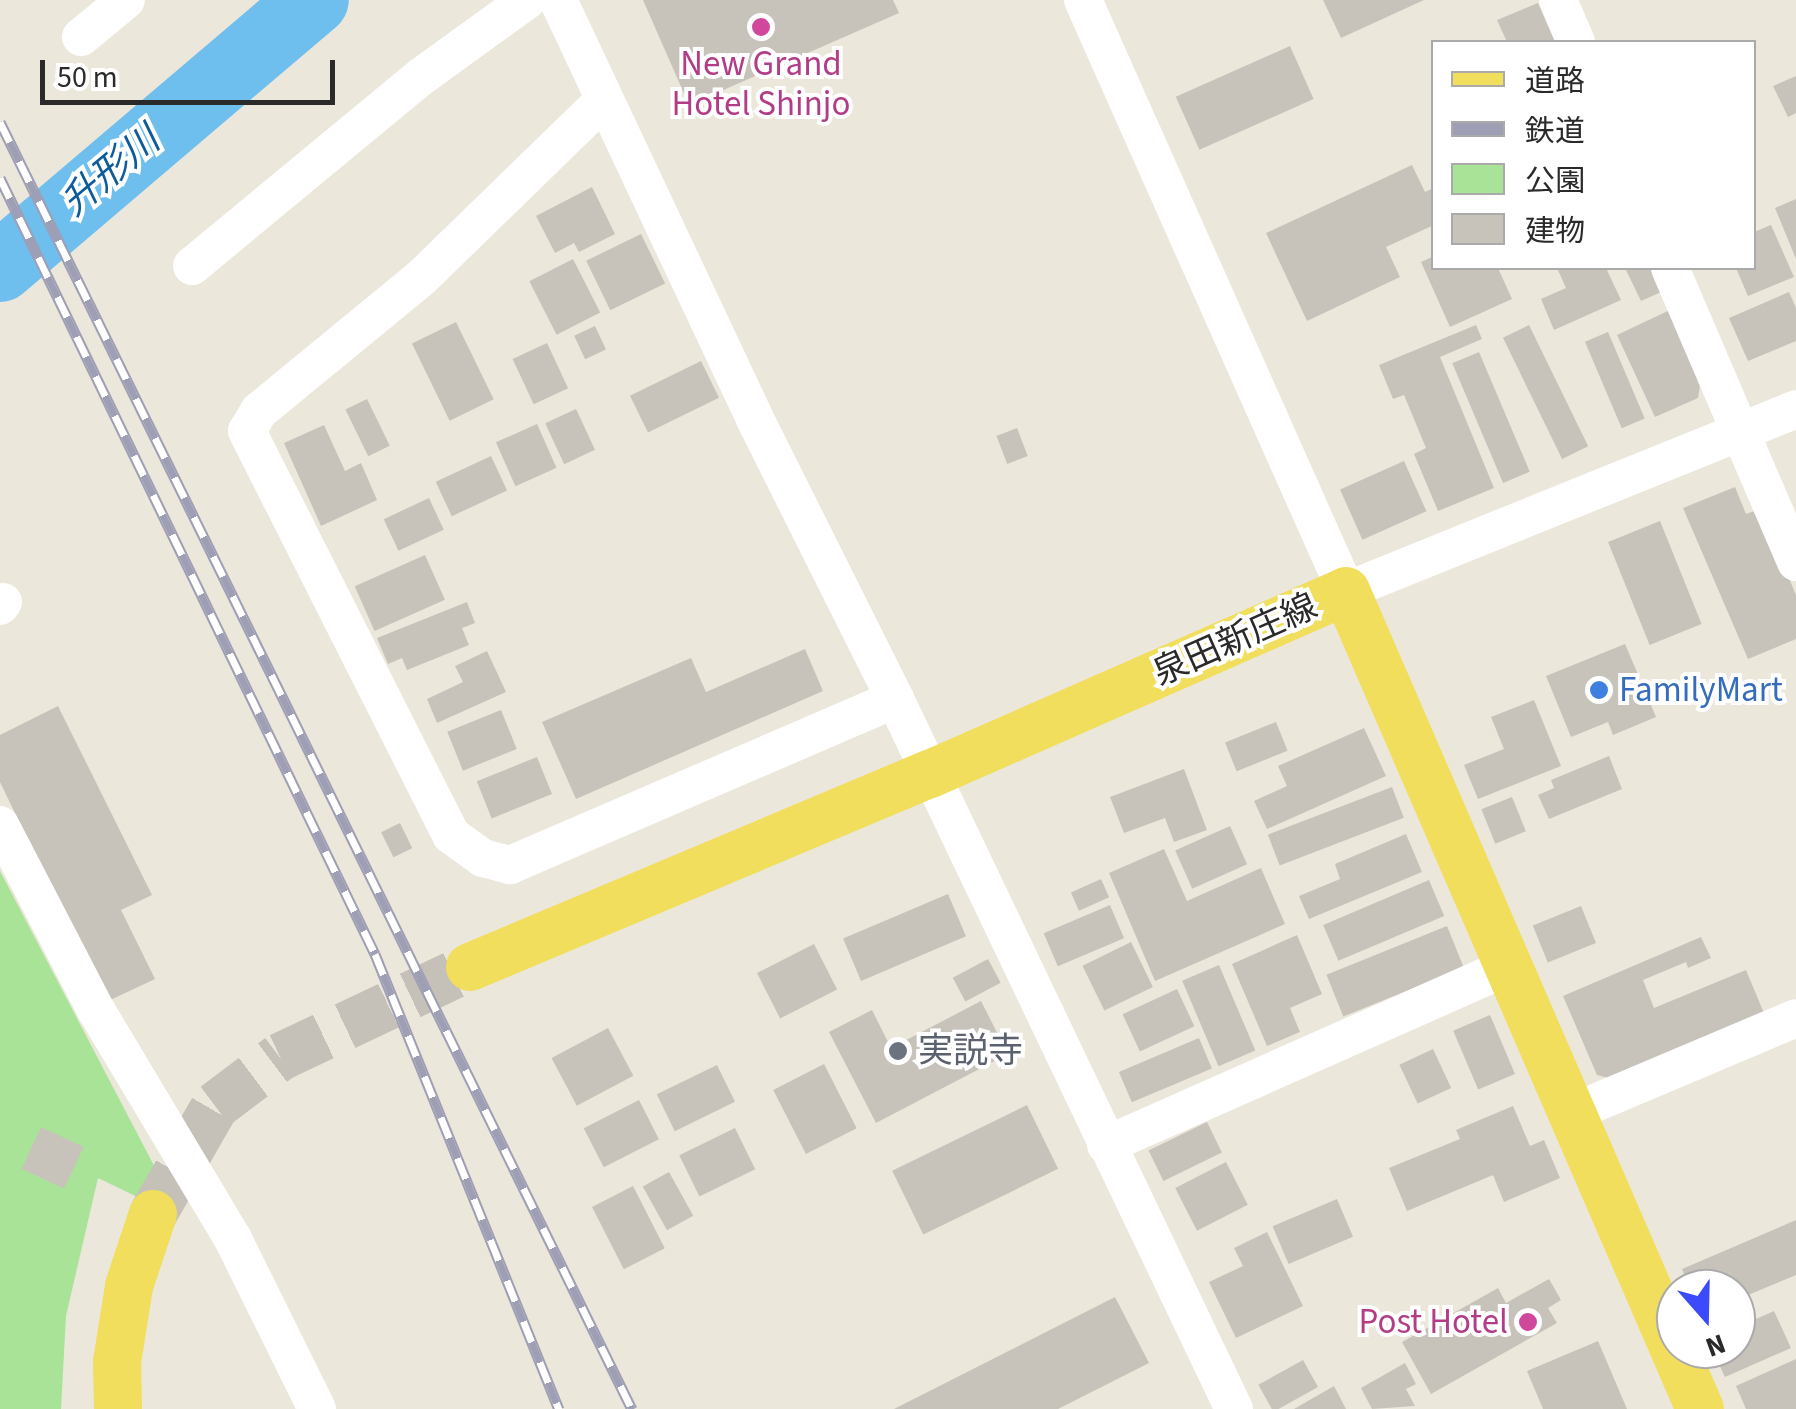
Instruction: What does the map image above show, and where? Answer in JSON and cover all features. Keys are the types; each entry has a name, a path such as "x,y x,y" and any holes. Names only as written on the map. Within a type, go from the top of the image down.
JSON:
{"main road":[{"name":"泉田新庄線","path":"470,967 930,774 1346,591 1569,1114 1700,1409"},
{"path":"118,1409 117,1362 129,1286 152,1214"}],"street":[{"path":"81,37 126,0"},
{"path":"192,266 422,76 527,0"},
{"path":"558,0 1234,1409"},
{"path":"1083,0 1346,591 1796,409"},
{"path":"1558,0 1575,40"},
{"path":"604,101 421,278 258,411 247,431 451,836 483,858 510,865 895,699"},
{"path":"1671,270 1796,562"},
{"path":"0,824 96,1010 232,1238 317,1409"},
{"path":"1106,1145 1508,967"},
{"path":"1569,1114 1796,1018"}],"green space":[{"path":"0,871 172,1200 160,1208 98,1178 66,1316 61,1409 0,1409"}],"building":[{"path":"643,0 893,0 899,13 689,105"},
{"path":"1323,0 1424,0 1341,38"},
{"path":"1538,3 1554,40 1506,40 1497,20"},
{"path":"1290,46 1314,99 1199,150 1176,97"},
{"path":"1796,76 1796,113 1788,117 1773,86"},
{"path":"1412,165 1425,192 1431,189 1431,226 1386,247 1400,277 1307,321 1266,233"},
{"path":"592,187 615,234 579,252 574,243 555,253 536,216"},
{"path":"1796,199 1796,259 1775,208"},
{"path":"1771,225 1794,277 1748,296 1737,270 1756,270 1756,231"},
{"path":"641,234 665,283 610,310 586,261"},
{"path":"1431,257 1431,270 1499,270 1512,299 1450,327 1421,262"},
{"path":"573,259 600,312 557,335 529,281"},
{"path":"1558,270 1607,270 1621,300 1554,330 1541,299 1566,288"},
{"path":"1626,270 1658,270 1668,289 1641,301"},
{"path":"1789,292 1796,308 1796,341 1748,361 1729,318"},
{"path":"1672,309 1702,373 1698,398 1655,417 1617,335"},
{"path":"456,322 494,399 450,421 412,343"},
{"path":"1476,325 1482,339 1440,357 1494,488 1438,511 1414,454 1426,448 1404,395 1393,399 1379,365"},
{"path":"1529,325 1588,446 1562,459 1503,338"},
{"path":"595,326 606,350 585,359 574,336"},
{"path":"1608,332 1645,419 1622,428 1585,342"},
{"path":"547,343 568,388 534,404 513,359"},
{"path":"1479,352 1530,472 1503,483 1452,363"},
{"path":"701,361 719,398 648,432 630,396"},
{"path":"367,399 390,446 368,456 345,410"},
{"path":"576,409 595,450 564,464 545,423"},
{"path":"537,424 557,468 515,486 496,442"},
{"path":"324,425 345,471 361,463 377,500 321,526 284,443"},
{"path":"1017,428 1028,456 1007,464 996,436"},
{"path":"491,456 507,490 452,516 436,482"},
{"path":"1404,461 1426,511 1362,540 1340,489"},
{"path":"1735,487 1746,514 1760,509 1796,595 1796,639 1748,659 1683,508"},
{"path":"429,498 444,530 398,551 384,519"},
{"path":"1660,521 1702,624 1650,645 1608,542"},
{"path":"425,555 445,600 375,631 355,586"},
{"path":"467,602 475,623 462,628 469,645 407,670 402,658 388,664 377,638"},
{"path":"1625,644 1656,717 1613,735 1608,722 1571,737 1546,676"},
{"path":"805,649 823,691 576,799 542,722 691,658 706,692"},
{"path":"487,651 506,692 437,723 427,699 463,682 455,666"},
{"path":"1534,700 1561,766 1478,799 1464,765 1504,749 1491,717"},
{"path":"58,706 152,895 121,910 155,979 106,1002 0,782 0,735"},
{"path":"501,710 517,749 463,771 447,732"},
{"path":"1276,722 1288,751 1237,771 1225,743"},
{"path":"1364,728 1386,776 1267,829 1254,801 1287,786 1278,766"},
{"path":"1609,756 1622,789 1549,819 1538,795 1554,788 1551,780"},
{"path":"537,757 552,794 492,818 477,781"},
{"path":"1184,769 1207,830 1174,842 1165,818 1124,833 1110,797"},
{"path":"1392,787 1404,818 1280,865 1268,835"},
{"path":"1512,797 1526,831 1495,844 1481,809"},
{"path":"400,823 412,848 393,857 381,832"},
{"path":"1230,826 1247,864 1192,889 1175,850"},
{"path":"1406,834 1422,872 1309,919 1299,896 1340,879 1335,864"},
{"path":"1164,849 1187,901 1261,868 1285,924 1155,981 1109,873"},
{"path":"1101,879 1109,897 1079,911 1071,892"},
{"path":"1429,880 1444,916 1338,961 1323,925"},
{"path":"948,894 966,936 861,981 843,939"},
{"path":"1110,905 1124,938 1058,966 1044,933"},
{"path":"1581,906 1596,943 1548,963 1533,925"},
{"path":"1447,926 1464,968 1343,1016 1326,975"},
{"path":"1297,935 1322,994 1290,1008 1300,1032 1267,1046 1232,964"},
{"path":"1701,937 1711,958 1688,968 1686,962 1643,980 1654,1008 1746,970 1766,1018 1616,1080 1597,1075 1563,996"},
{"path":"1131,942 1153,987 1104,1011 1082,966"},
{"path":"814,944 837,989 780,1018 757,973"},
{"path":"988,959 1001,983 965,1002 953,978"},
{"path":"1219,965 1255,1051 1219,1066 1182,981"},
{"path":"1177,989 1194,1026 1140,1052 1123,1014"},
{"path":"981,1001 1008,1054 876,1123 829,1032 872,1010 891,1048"},
{"path":"1490,1015 1515,1074 1478,1090 1453,1031"},
{"path":"608,1028 633,1076 577,1106 551,1058"},
{"path":"1199,1038 1212,1068 1132,1102 1119,1072"},
{"path":"1433,1049 1451,1088 1418,1104 1399,1065"},
{"path":"824,1064 857,1128 806,1154 773,1090"},
{"path":"717,1065 735,1102 675,1131 657,1094"},
{"path":"639,1100 659,1139 604,1167 584,1128"},
{"path":"1027,1105 1058,1169 923,1235 892,1171"},
{"path":"1513,1106 1530,1146 1544,1140 1560,1178 1504,1202 1493,1175 1407,1211 1389,1168 1460,1139 1456,1130"},
{"path":"1207,1122 1222,1153 1163,1181 1149,1150"},
{"path":"41,1127 84,1147 64,1189 22,1169"},
{"path":"735,1128 755,1169 699,1197 679,1155"},
{"path":"1226,1162 1248,1205 1197,1231 1175,1188"},
{"path":"669,1172 693,1216 667,1230 643,1187"},
{"path":"633,1186 665,1248 624,1269 592,1207"},
{"path":"1337,1199 1353,1237 1289,1264 1273,1226"},
{"path":"1796,1220 1796,1275 1756,1292 1756,1269 1682,1269"},
{"path":"1267,1232 1303,1306 1236,1338 1209,1282 1243,1266 1234,1248"},
{"path":"1549,1279 1561,1300 1548,1308 1557,1323 1431,1394 1402,1342 1498,1288 1506,1303"},
{"path":"1115,1297 1149,1363 1058,1409 894,1409"},
{"path":"1774,1311 1791,1348 1756,1363 1756,1319"},
{"path":"1598,1341 1627,1409 1543,1409 1527,1371"},
{"path":"1796,1359 1796,1409 1746,1409 1736,1386"},
{"path":"1303,1360 1318,1387 1272,1409 1258,1385"},
{"path":"1405,1363 1416,1384 1406,1389 1415,1406 1372,1409 1361,1388"},
{"path":"1721,1369 1743,1369 1725,1377"},
{"path":"1334,1386 1346,1409 1294,1409"}],"waterway":[{"name":"升形川","path":"0,267 314,0"}],"tunnel":[{"path":"153,1214 215,1106 280,1057 470,967"}],"railway":[{"path":"0,122 632,1409"},
{"path":"0,178 375,954 559,1409"}],"place":[{"name":"New Grand Hotel Shinjo","path":"761,27"},
{"name":"FamilyMart","path":"1599,690"},
{"name":"実説寺","path":"898,1051"},
{"name":"Post Hotel","path":"1528,1322"}]}
